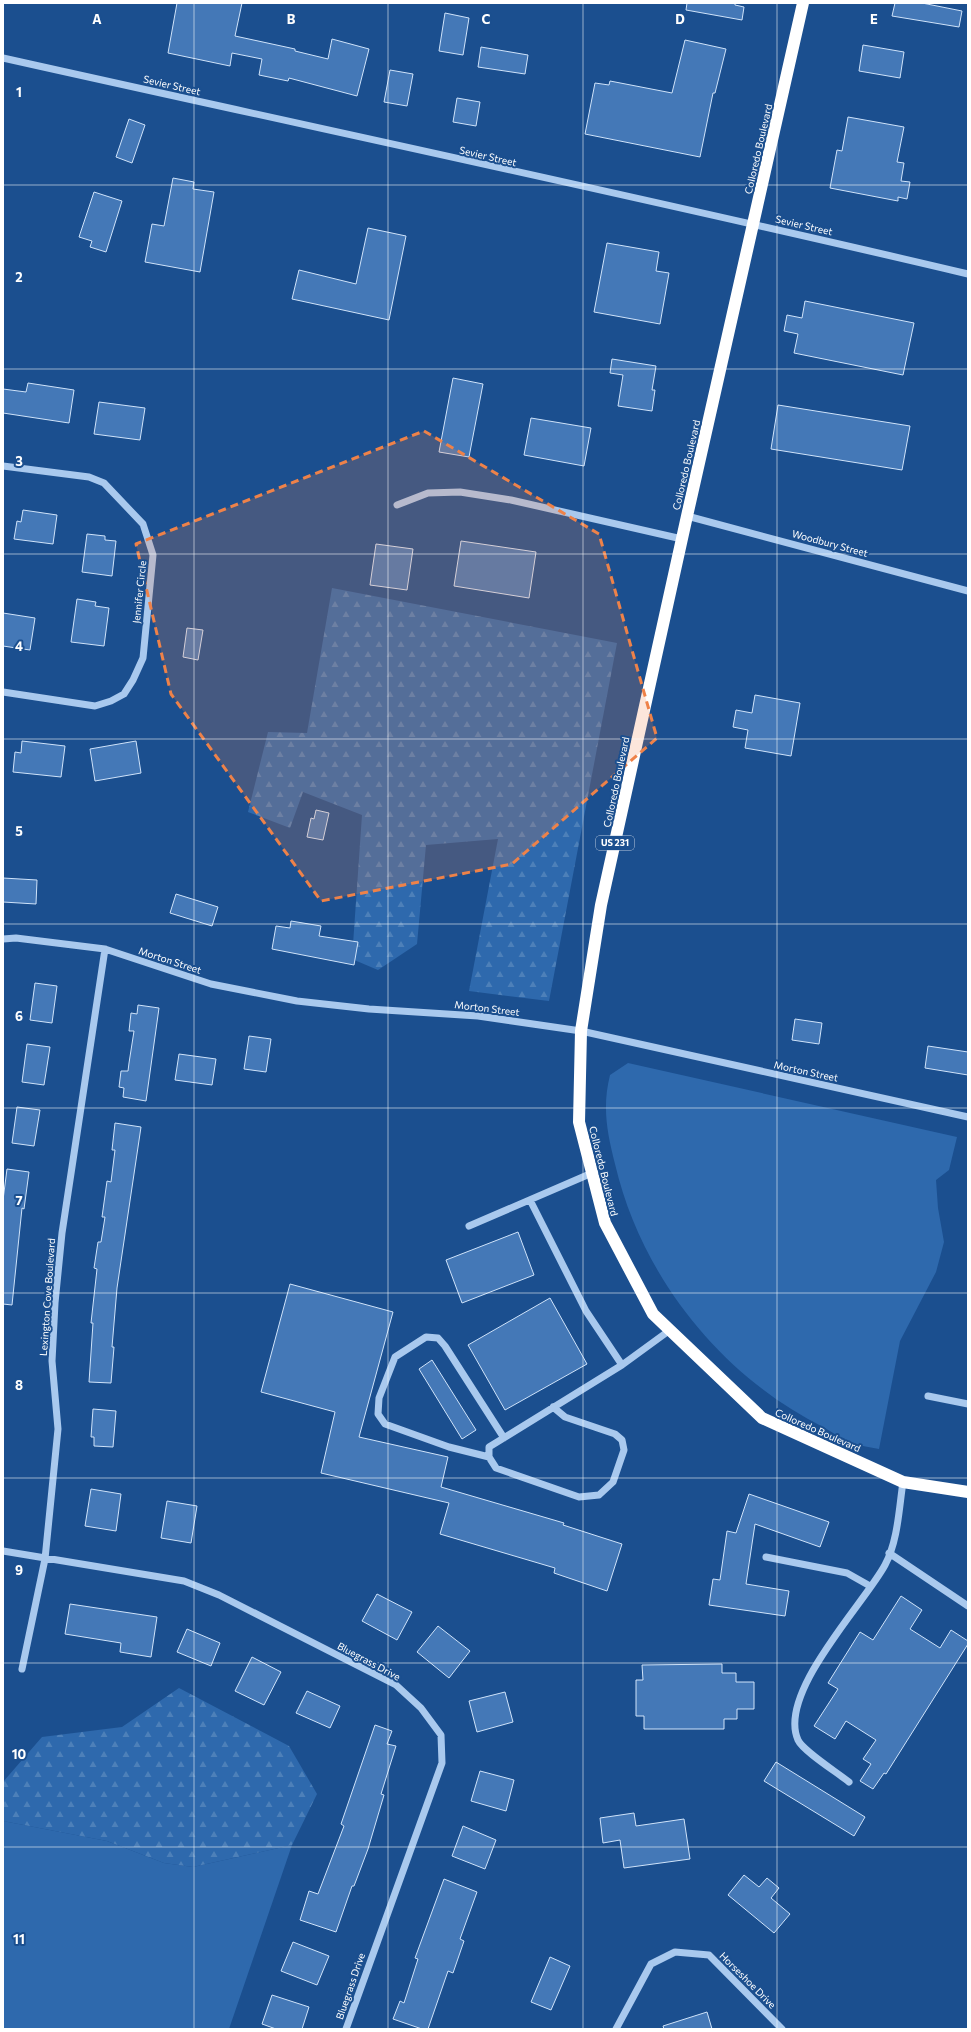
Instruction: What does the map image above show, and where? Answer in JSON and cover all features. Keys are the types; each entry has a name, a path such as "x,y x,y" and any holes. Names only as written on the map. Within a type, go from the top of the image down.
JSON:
{"highway":[{"name":"Colloredo Boulevard","path":"803,3 601,905 580,1031 579,1122 605,1223 653,1314 762,1418 903,1482 968,1492"}],"street":[{"name":"Sevier Street","path":"3,58 646,201 753,223 968,274"},
{"name":"Jennifer Circle","path":"3,466 89,477 104,483 143,524 153,555 143,658 133,680 124,694 111,701 95,706 3,692"},
{"path":"397,505 428,493 460,492 511,500 682,538"},
{"name":"Woodbury Street","path":"687,516 968,590"},
{"name":"Morton Street","path":"3,939 16,938 105,950 212,984 297,1001 369,1009 478,1016 580,1031 968,1117"},
{"name":"Lexington Cove Boulevard","path":"22,1669 45,1559 58,1429 52,1361 55,1303 62,1233 105,950"},
{"path":"469,1226 592,1173"},
{"path":"530,1200 586,1311 622,1365"},
{"path":"553,1407 565,1417 615,1434 622,1440 624,1450 613,1482 599,1495 579,1497 496,1468 489,1457 489,1447 553,1407 622,1365 670,1330"},
{"path":"489,1457 449,1447 385,1424 378,1414 379,1398 395,1357 426,1337 438,1338 445,1346 504,1438"},
{"path":"928,1396 968,1404"},
{"path":"850,1782 814,1756 798,1741 794,1728 797,1709 810,1674 885,1564 894,1542 903,1482"},
{"name":"Bluegrass Drive","path":"3,1551 184,1581 218,1595 396,1685 420,1708 441,1736 442,1763 346,2029"},
{"path":"889,1554 968,1606"},
{"path":"766,1557 846,1572 870,1586"},
{"name":"Horseshoe Drive","path":"616,2029 651,1964 675,1952 709,1955 782,2029"}],"highlighted area":[{"path":"424,431 599,534 657,738 512,864 321,901 171,694 136,544"}],"green space":[{"path":"332,588 617,643 549,1001 469,991 498,839 426,845 417,944 378,970 352,959 362,815 303,792 290,828 248,812 268,732 307,733"},
{"path":"628,1063 957,1137 949,1170 936,1180 938,1208 944,1242 936,1272 900,1341 879,1449 855,1444 845,1440 786,1406 751,1380 719,1351 690,1318 665,1283 644,1245 627,1205 615,1164 606,1120 606,1098 610,1075"},
{"path":"179,1688 289,1746 317,1794 292,1845 193,1867 164,1863 107,1841 3,1821 3,1782 42,1737 122,1727"},
{"path":"3,1821 107,1841 164,1863 193,1867 292,1845 229,2029 3,2029"}],"building":[{"path":"177,3 242,3 235,36 295,49 295,51 328,59 332,39 369,49 357,96 289,78 288,81 259,75 262,59 232,53 230,66 168,53"},
{"path":"687,3 735,3 735,5 744,7 742,20 686,10"},
{"path":"895,3 922,3 962,11 959,27 892,16"},
{"path":"445,13 469,18 463,55 439,51"},
{"path":"685,40 726,49 715,93 713,93 700,157 585,134 595,83 609,85 610,81 672,93"},
{"path":"863,45 904,52 900,78 859,71"},
{"path":"481,47 528,55 525,74 478,67"},
{"path":"390,70 413,74 407,106 384,102"},
{"path":"457,98 480,102 476,126 453,122"},
{"path":"848,117 904,127 897,162 904,163 901,181 910,182 907,199 898,197 898,201 830,188 837,150 842,151"},
{"path":"129,119 145,125 132,163 116,157"},
{"path":"173,178 194,182 193,189 214,192 200,272 145,262 152,224 164,226"},
{"path":"94,192 122,201 106,252 90,247 92,241 79,237"},
{"path":"368,228 406,236 389,320 292,299 299,270 356,284"},
{"path":"607,243 659,252 656,271 669,273 660,324 594,312"},
{"path":"805,301 914,323 903,375 794,353 798,334 784,331 787,315 802,318"},
{"path":"612,359 656,366 652,390 655,390 652,411 618,406 623,375 610,373"},
{"path":"453,378 483,384 469,457 439,452"},
{"path":"28,383 74,390 69,423 3,413 3,389 26,392"},
{"path":"99,402 145,408 140,440 94,434"},
{"path":"778,405 910,426 902,470 771,449"},
{"path":"531,418 591,428 584,466 524,455"},
{"path":"23,510 57,515 53,544 14,539 17,521 21,522"},
{"path":"87,534 105,536 105,540 116,541 112,576 82,572"},
{"path":"461,541 536,552 529,598 454,586"},
{"path":"376,544 413,549 407,590 370,585"},
{"path":"77,599 96,602 95,606 109,608 104,646 71,642"},
{"path":"3,613 35,618 30,650 3,646"},
{"path":"187,628 203,630 198,660 183,657"},
{"path":"755,695 800,703 791,756 745,748 748,730 733,727 736,710 752,713"},
{"path":"22,741 65,746 61,777 13,772 15,752 21,753"},
{"path":"136,741 141,773 95,781 90,749"},
{"path":"316,810 329,813 323,840 307,837 311,818 314,819"},
{"path":"3,878 37,880 36,904 3,902"},
{"path":"176,894 218,907 212,926 170,913"},
{"path":"291,921 321,926 319,936 358,942 354,965 272,949 276,926 290,928"},
{"path":"35,983 57,986 52,1023 30,1020"},
{"path":"138,1005 159,1008 146,1101 123,1097 124,1088 119,1087 121,1071 128,1071 134,1031 129,1031 131,1013 137,1014"},
{"path":"795,1019 822,1023 819,1044 792,1040"},
{"path":"249,1036 271,1039 266,1072 244,1069"},
{"path":"27,1044 50,1047 44,1085 22,1082"},
{"path":"928,1046 968,1052 968,1075 925,1068"},
{"path":"179,1054 216,1059 212,1085 175,1080"},
{"path":"17,1107 40,1110 34,1146 12,1143"},
{"path":"115,1123 141,1127 117,1288 112,1347 114,1347 111,1383 89,1382 93,1323 91,1323 97,1269 94,1268 98,1242 101,1242 105,1217 102,1217 107,1181 111,1182 115,1150 112,1150"},
{"path":"7,1169 29,1172 24,1209 22,1208 12,1305 3,1304 3,1200"},
{"path":"518,1232 534,1275 462,1303 446,1260"},
{"path":"290,1284 393,1312 359,1437 448,1457 441,1487 564,1523 563,1525 622,1544 607,1591 554,1573 555,1568 440,1534 449,1503 321,1473 335,1412 261,1392"},
{"path":"550,1298 587,1364 505,1410 468,1345"},
{"path":"432,1360 476,1430 462,1439 419,1369"},
{"path":"93,1409 116,1411 113,1447 94,1446 94,1437 91,1437"},
{"path":"91,1489 121,1494 116,1531 85,1526"},
{"path":"749,1494 829,1522 820,1547 755,1524 746,1584 789,1591 785,1616 709,1605 713,1579 720,1580 727,1531 736,1533"},
{"path":"167,1501 197,1506 191,1543 161,1538"},
{"path":"377,1594 412,1612 397,1640 362,1621"},
{"path":"901,1596 922,1610 910,1629 940,1648 951,1630 968,1641 968,1644 886,1774 884,1773 873,1789 860,1781 871,1764 863,1759 876,1740 846,1721 835,1739 814,1726 838,1689 828,1683 860,1632 873,1640"},
{"path":"70,1604 157,1617 151,1657 120,1652 121,1643 65,1634"},
{"path":"438,1626 470,1651 449,1678 417,1652"},
{"path":"187,1629 220,1643 211,1666 177,1652"},
{"path":"252,1657 281,1672 264,1705 235,1691"},
{"path":"722,1664 722,1673 736,1673 736,1682 754,1682 754,1709 737,1709 737,1719 724,1719 724,1729 644,1729 644,1716 636,1716 636,1680 643,1680 642,1665"},
{"path":"307,1691 340,1706 330,1728 296,1713"},
{"path":"505,1692 513,1722 477,1732 469,1701"},
{"path":"375,1725 392,1731 387,1744 396,1746 381,1794 384,1795 368,1849 354,1886 352,1886 336,1932 300,1920 309,1891 318,1894 344,1826 341,1824"},
{"path":"776,1762 865,1817 854,1836 764,1781"},
{"path":"480,1771 514,1780 506,1811 471,1801"},
{"path":"634,1813 636,1826 684,1819 690,1859 624,1868 620,1840 603,1843 600,1818"},
{"path":"463,1826 496,1840 485,1869 452,1856"},
{"path":"744,1875 759,1887 767,1878 779,1888 771,1898 790,1914 774,1933 728,1895"},
{"path":"444,1879 477,1892 460,1939 464,1941 453,1973 448,1971 428,2029 422,2029 393,2019 400,2001 404,2003 418,1959 415,1958"},
{"path":"293,1942 329,1956 317,1985 281,1971"},
{"path":"550,1957 570,1966 551,2010 531,2002"},
{"path":"272,1995 309,2007 302,2029 276,2029 262,2024"},
{"path":"707,2012 712,2029 664,2029 663,2026"}]}
